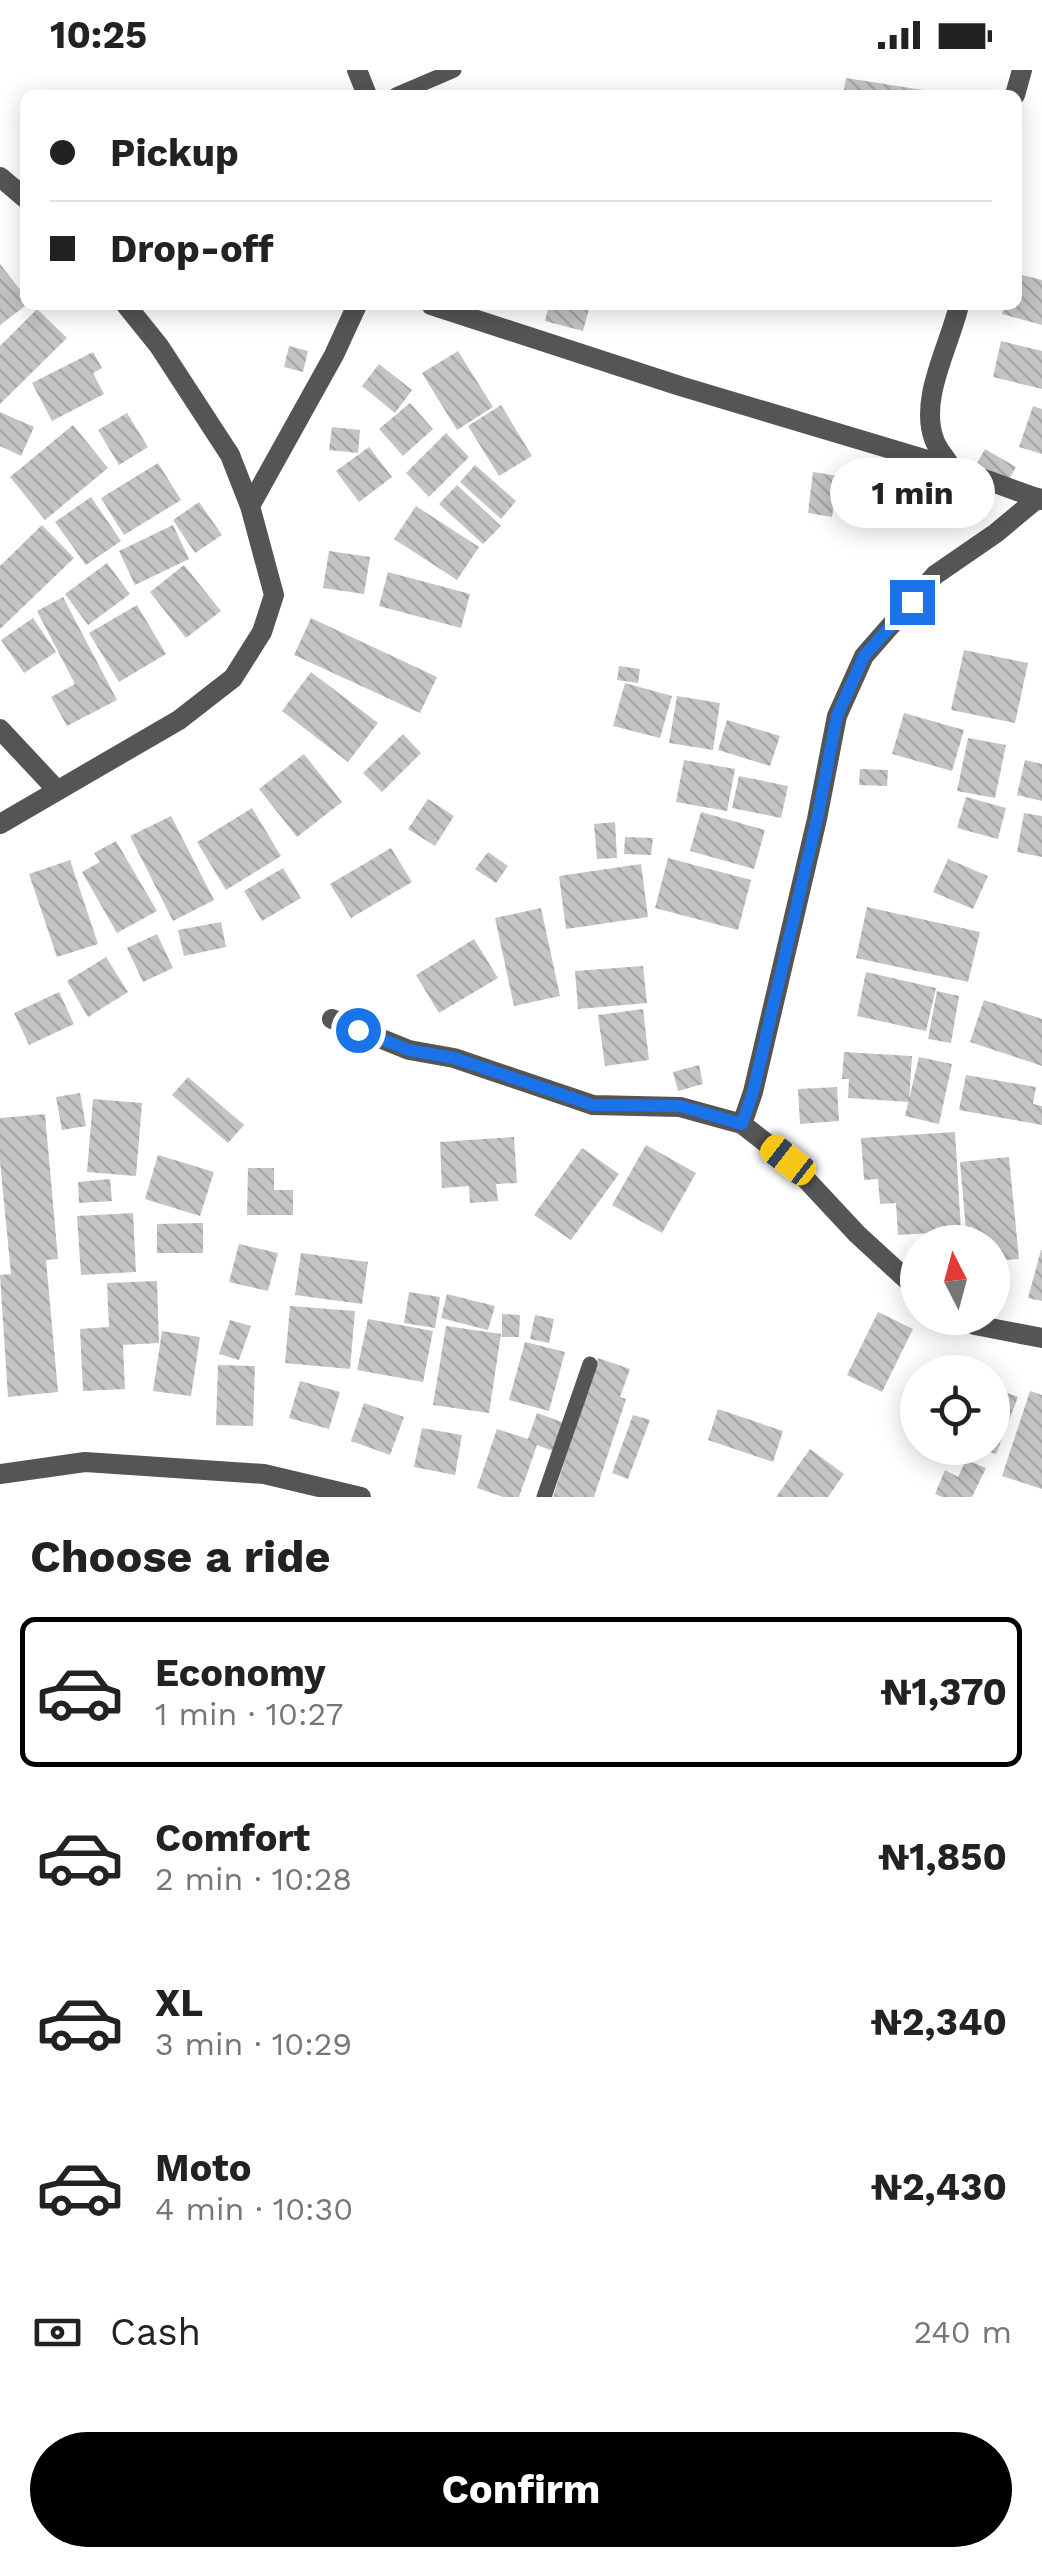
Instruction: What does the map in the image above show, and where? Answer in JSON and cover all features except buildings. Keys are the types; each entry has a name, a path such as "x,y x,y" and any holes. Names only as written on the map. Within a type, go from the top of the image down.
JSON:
{"street":[{"path":"0,176 20,194"},
{"path":"0,824 178,720 233,678 262,632 274,595 250,506 230,455 159,346 130,310"},
{"path":"250,506 334,355 354,310"},
{"path":"446,310 680,386 951,467 1040,499"},
{"path":"951,467 934,440 930,419 958,310"},
{"path":"742,1124 813,837 837,716 864,656 935,576 1040,499"},
{"path":"0,729 56,788"},
{"path":"332,1019 409,1050 454,1058 593,1105 680,1106 742,1124 788,1160 900,1273"},
{"path":"1010,1332 1042,1338"},
{"path":"0,1474 84,1462 264,1474 361,1497"}],"lane":[{"path":"408,90 454,70"},
{"path":"544,1497 590,1364"}],"route":[{"path":"358,1030 409,1050 454,1058 593,1105 680,1106 742,1124 753,1092 817,819 837,716 864,656 912,602"}]}
